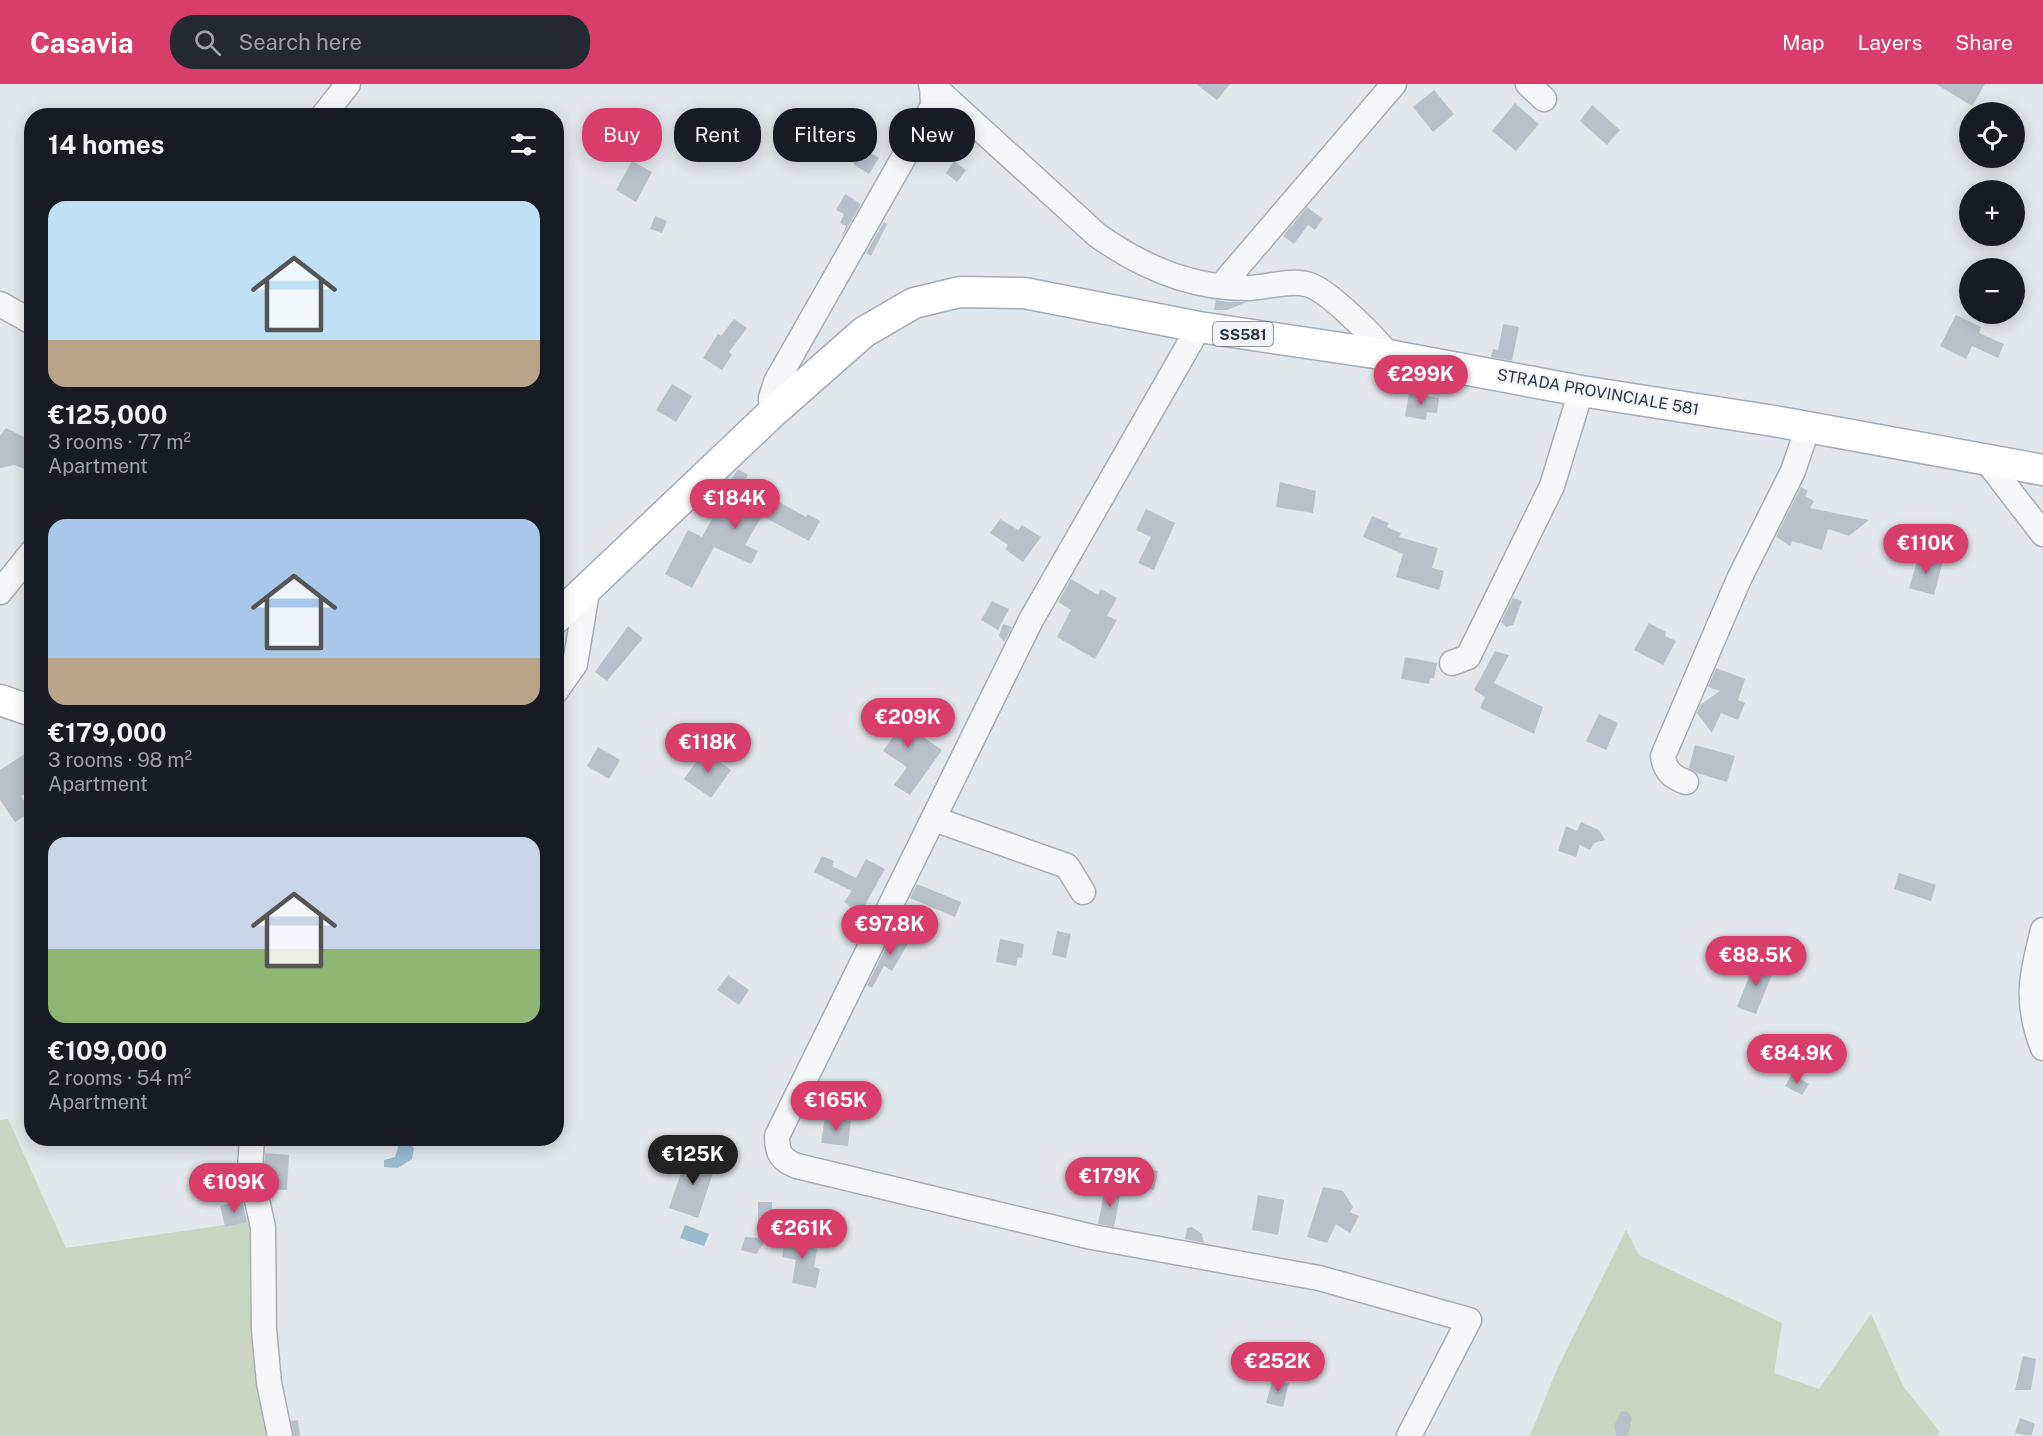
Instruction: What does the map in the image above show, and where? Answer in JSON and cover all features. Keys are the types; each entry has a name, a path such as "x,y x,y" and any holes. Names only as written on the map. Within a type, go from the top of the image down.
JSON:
{"main road":[{"name":"STRADA PROVINCIALE 581","path":"564,611 772,413 864,332 914,303 960,292 1024,293 1199,327 1388,355 1581,391 1808,427 2043,470"},
{"path":"0,700 24,708"}],"street":[{"path":"329,108 348,84"},
{"path":"932,84 1097,235 1125,256 1172,277 1221,286 1250,288 1297,283 1313,286 1379,342 1388,355"},
{"path":"772,413 771,398 776,382 933,106 932,84"},
{"path":"1221,286 1395,84"},
{"path":"0,304 24,318"},
{"path":"1199,327 1032,620 777,1136 777,1149 783,1160 797,1166 1092,1238 1319,1278 1469,1320 1409,1436"},
{"path":"1452,663 1468,657 1552,486 1581,391"},
{"path":"1686,782 1669,773 1664,766 1663,756 1735,589 1792,471 1808,427"},
{"path":"1986,460 2013,499 2043,534"},
{"path":"0,592 24,562"},
{"path":"564,679 575,664 586,592"},
{"path":"934,819 1067,866 1083,892"},
{"path":"2043,930 2030,980 2035,1028 2043,1048"},
{"path":"251,1146 250,1169 263,1227 264,1329 269,1383 280,1436"}],"green space":[{"path":"8,1119 66,1248 252,1221 271,1436 0,1436 0,1120"},
{"path":"1626,1230 1639,1255 1782,1323 1774,1373 1819,1389 1871,1314 1903,1386 1939,1431 1939,1436 1530,1436 1557,1369"}],"water":[{"path":"398,1146 414,1148 412,1159 398,1168 384,1167 384,1160 395,1157"},
{"path":"685,1225 709,1234 704,1246 680,1238"}],"building":[{"path":"1196,84 1230,84 1217,100"},
{"path":"1936,84 1985,84 1974,102 1965,102"},
{"path":"1434,90 1454,114 1433,132 1413,107"},
{"path":"1515,103 1539,124 1516,151 1492,131"},
{"path":"1592,105 1620,130 1607,145 1580,121"},
{"path":"631,162 652,172 636,202 616,190"},
{"path":"854,162 876,162 869,174 853,164"},
{"path":"953,162 966,170 957,182 946,173"},
{"path":"845,194 861,204 841,239 846,226 840,223 844,214 836,210"},
{"path":"1307,207 1323,219 1315,230 1308,225 1294,244 1283,236"},
{"path":"655,216 667,221 662,233 650,229"},
{"path":"884,222 887,224 871,256 866,253"},
{"path":"1216,300 1247,302 1227,310 1214,310"},
{"path":"1956,315 1959,316 1959,324 1975,324 1981,327 1979,333 2004,344 1998,358 1972,346 1966,359 1940,346"},
{"path":"734,319 747,328 729,352 732,355 722,370 703,358 718,334 721,336"},
{"path":"1503,324 1519,327 1512,361 1491,357 1493,349 1498,350"},
{"path":"672,384 692,396 676,422 656,410"},
{"path":"1409,393 1439,398 1437,413 1427,412 1426,420 1405,416"},
{"path":"6,428 24,437 24,469 14,465 0,468 0,436"},
{"path":"738,469 748,475 741,487 769,504 772,498 806,517 808,514 820,521 809,541 762,516 745,545 758,551 751,564 714,547 692,588 665,574 688,530 702,537 723,500 719,498"},
{"path":"1280,482 1316,491 1313,513 1276,507"},
{"path":"1801,487 1808,491 1805,496 1814,501 1810,508 1869,520 1849,536 1828,529 1822,550 1792,541 1790,546 1776,537"},
{"path":"1146,509 1175,523 1154,570 1138,563 1151,537 1136,530"},
{"path":"1372,516 1389,523 1387,527 1401,533 1399,537 1438,548 1432,568 1444,571 1439,590 1396,577 1403,554 1363,537"},
{"path":"1000,519 1018,530 1022,525 1041,537 1023,562 1005,549 1008,545 990,533"},
{"path":"1919,555 1943,561 1934,595 1909,588"},
{"path":"1071,579 1098,595 1101,589 1117,598 1107,616 1117,620 1095,659 1057,637 1071,610 1058,602"},
{"path":"1513,598 1522,601 1513,625 1506,627 1501,622"},
{"path":"992,601 1009,609 998,630 981,620"},
{"path":"1649,623 1666,632 1665,636 1676,641 1663,665 1634,650"},
{"path":"1003,624 1012,627 1004,642 999,636"},
{"path":"628,626 643,638 607,681 595,672"},
{"path":"1495,651 1509,655 1494,683 1543,707 1534,734 1480,708 1485,697 1474,690"},
{"path":"1405,657 1437,663 1434,679 1430,678 1429,684 1401,679"},
{"path":"1716,668 1745,679 1738,700 1745,703 1738,720 1721,713 1712,733 1697,713 1700,705 1720,691 1708,687"},
{"path":"889,702 903,711 897,719 942,750 910,795 894,785 907,767 883,751 895,734 876,721"},
{"path":"1599,714 1618,723 1606,750 1586,741"},
{"path":"1695,745 1735,756 1727,782 1697,773 1689,768"},
{"path":"598,747 620,760 609,779 587,766"},
{"path":"704,751 731,770 711,798 684,779"},
{"path":"24,754 24,794 21,796 24,801 24,816 15,822 0,800 0,770"},
{"path":"1581,822 1599,830 1605,840 1594,843 1590,850 1580,845 1576,857 1558,851 1566,826 1577,831"},
{"path":"822,856 834,861 832,866 856,878 866,859 885,869 860,914 844,902 852,891 814,872"},
{"path":"1899,873 1936,885 1931,901 1894,889"},
{"path":"917,884 961,902 955,917 910,898"},
{"path":"894,931 910,940 892,971 884,966 872,988 867,985"},
{"path":"1057,931 1071,934 1066,958 1052,955"},
{"path":"1000,939 1024,944 1022,958 1018,957 1016,966 996,962"},
{"path":"1756,959 1775,967 1756,1014 1737,1007"},
{"path":"728,975 749,990 739,1005 717,990"},
{"path":"1792,1074 1809,1084 1802,1095 1785,1086"},
{"path":"825,1117 851,1121 848,1146 821,1143"},
{"path":"702,1150 715,1155 709,1172 713,1173 698,1218 669,1208 684,1164 696,1167"},
{"path":"265,1153 289,1155 287,1190 269,1189 264,1168"},
{"path":"1138,1167 1158,1171 1154,1190 1134,1186"},
{"path":"1323,1187 1343,1191 1353,1207 1350,1212 1359,1216 1350,1233 1336,1224 1327,1243 1307,1237"},
{"path":"1105,1188 1121,1191 1114,1227 1098,1224"},
{"path":"1258,1195 1284,1200 1278,1235 1252,1230"},
{"path":"242,1200 247,1222 225,1227 220,1206"},
{"path":"758,1202 772,1202 772,1232 756,1254 741,1250 745,1237 758,1238"},
{"path":"1192,1227 1202,1234 1204,1243 1185,1239 1187,1228"},
{"path":"786,1233 810,1237 808,1247 817,1249 814,1267 820,1269 816,1288 792,1283 796,1260 782,1257"},
{"path":"2023,1356 2036,1359 2031,1390 2015,1390"},
{"path":"1273,1378 1289,1383 1283,1407 1266,1403"},
{"path":"1621,1411 1628,1412 1632,1418 1628,1436 1616,1436 1614,1426"},
{"path":"2020,1418 2035,1424 2031,1436 2015,1433"},
{"path":"298,1420 300,1436 294,1436 291,1421"}]}
